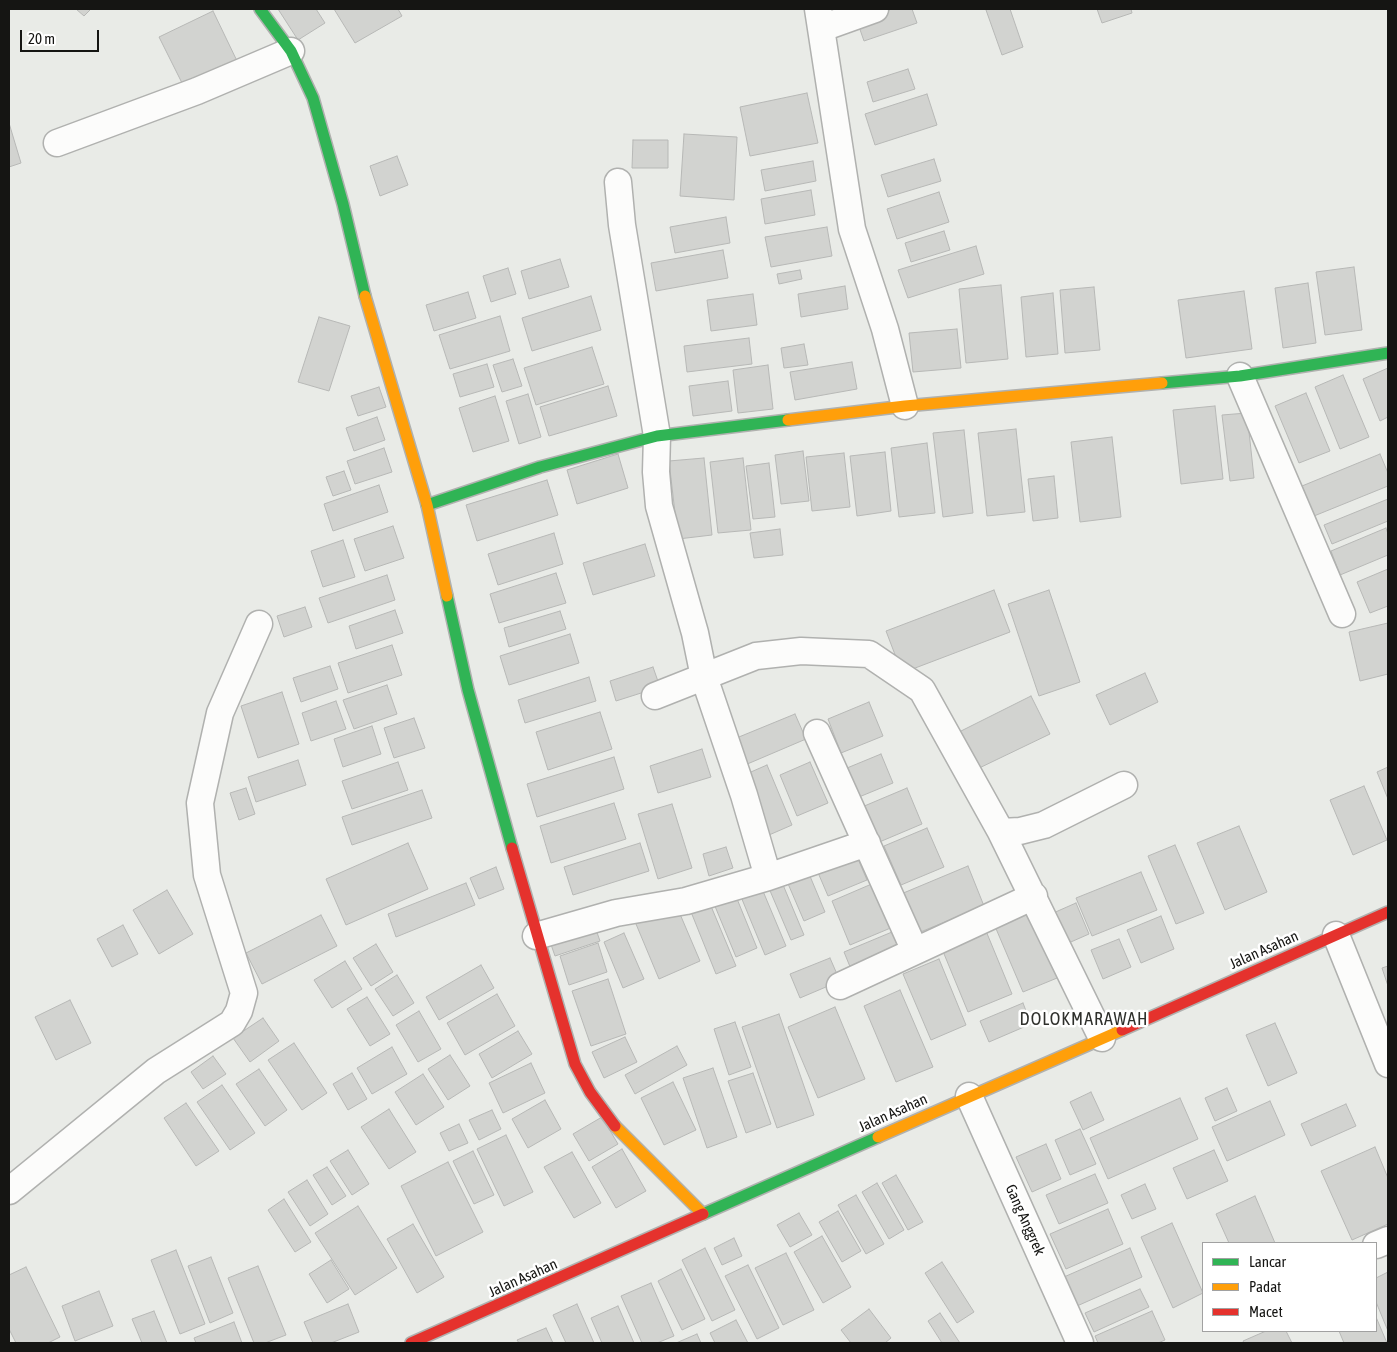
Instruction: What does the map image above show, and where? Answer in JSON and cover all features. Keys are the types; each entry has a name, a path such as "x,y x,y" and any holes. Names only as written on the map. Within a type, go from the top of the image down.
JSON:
{"street":[{"path":"260,9 291,50 313,98 343,204 369,313 426,505 468,690 536,936 575,1064 590,1092 613,1124 703,1214"},
{"path":"875,9 820,18 852,229 876,300 906,406"},
{"path":"57,143 197,91 291,50"},
{"path":"618,182 622,225 657,436 656,472 659,506 695,633 704,677 744,795 768,877"},
{"path":"426,505 540,467 657,436 906,406 1240,376 1388,353"},
{"path":"1240,376 1342,614"},
{"path":"9,1191 156,1071 232,1024 239,1011 244,994 207,875 200,803 220,713 259,624"},
{"path":"655,696 756,656 801,651 869,654 922,690 1001,832 1102,1038"},
{"path":"817,733 915,951"},
{"path":"1001,832 1020,831 1044,825 1124,786"},
{"path":"536,936 616,913 686,901 768,877 867,843"},
{"path":"840,986 1034,896"},
{"name":"Jalan Asahan","path":"411,1343 1388,912"},
{"path":"1336,935 1388,1064"},
{"name":"Gang Anggrek","path":"969,1096 1080,1343"}],"building":[{"path":"76,9 91,9 84,16"},
{"path":"278,9 316,9 325,23 298,40"},
{"path":"334,9 398,9 402,16 355,43"},
{"path":"892,9 912,9 917,23 864,41 857,21"},
{"path":"1010,9 1023,47 1002,55 986,10"},
{"path":"1097,9 1131,9 1132,13 1102,23"},
{"path":"213,11 238,63 185,89 159,37"},
{"path":"908,69 915,89 873,102 867,82"},
{"path":"807,93 818,143 750,156 740,107"},
{"path":"927,94 937,125 875,145 865,114"},
{"path":"9,123 21,163 9,167"},
{"path":"684,134 737,137 734,200 680,196"},
{"path":"633,140 668,140 668,168 632,168"},
{"path":"397,156 408,185 380,196 370,166"},
{"path":"934,159 941,181 888,197 881,175"},
{"path":"813,161 816,181 765,191 761,170"},
{"path":"811,190 815,215 765,224 761,199"},
{"path":"939,192 949,222 897,239 887,209"},
{"path":"726,217 730,243 675,253 670,227"},
{"path":"827,227 832,256 771,267 765,237"},
{"path":"944,231 950,250 911,262 905,243"},
{"path":"976,246 984,274 908,298 898,270"},
{"path":"723,250 728,278 656,291 651,263"},
{"path":"560,259 569,287 529,299 521,271"},
{"path":"1354,267 1362,330 1325,335 1316,272"},
{"path":"508,268 516,294 491,302 483,276"},
{"path":"800,270 802,279 779,284 777,274"},
{"path":"1308,283 1316,343 1283,348 1275,288"},
{"path":"1001,285 1008,359 966,363 959,289"},
{"path":"845,286 848,309 801,317 798,294"},
{"path":"1094,287 1100,350 1065,353 1060,290"},
{"path":"1244,291 1252,349 1186,358 1178,300"},
{"path":"468,292 476,318 434,331 426,305"},
{"path":"1053,293 1058,354 1026,357 1021,297"},
{"path":"753,294 757,325 711,331 707,300"},
{"path":"591,296 601,330 532,351 522,318"},
{"path":"500,316 510,351 450,369 439,335"},
{"path":"319,317 350,326 329,391 298,382"},
{"path":"957,329 961,368 913,372 909,333"},
{"path":"749,338 752,364 687,372 684,346"},
{"path":"804,344 808,365 784,368 781,348"},
{"path":"592,347 604,384 536,405 524,368"},
{"path":"513,359 522,386 502,392 493,365"},
{"path":"852,362 857,389 795,400 790,372"},
{"path":"487,364 494,387 460,397 453,374"},
{"path":"768,365 773,409 738,413 733,370"},
{"path":"1388,368 1388,417 1380,421 1363,379"},
{"path":"1343,375 1369,437 1340,449 1315,387"},
{"path":"728,381 732,411 693,416 689,386"},
{"path":"608,386 617,416 549,436 540,407"},
{"path":"379,387 386,407 358,416 351,396"},
{"path":"1306,393 1330,451 1299,463 1275,406"},
{"path":"528,394 541,437 519,444 506,401"},
{"path":"495,396 509,441 473,452 459,408"},
{"path":"1215,406 1223,479 1181,484 1173,410"},
{"path":"1247,413 1254,478 1230,481 1222,415"},
{"path":"377,417 385,440 354,451 346,428"},
{"path":"1016,429 1025,512 987,516 978,433"},
{"path":"964,430 973,513 943,517 933,433"},
{"path":"1112,437 1121,517 1080,522 1071,442"},
{"path":"927,443 935,513 899,517 891,448"},
{"path":"384,448 392,472 355,484 347,461"},
{"path":"803,451 809,501 781,504 775,455"},
{"path":"885,452 891,511 857,516 850,456"},
{"path":"844,453 850,507 812,511 806,457"},
{"path":"618,454 628,488 577,504 567,470"},
{"path":"1380,454 1388,473 1388,486 1314,516 1302,486"},
{"path":"704,458 712,535 678,539 669,461"},
{"path":"743,458 751,530 718,533 710,462"},
{"path":"769,463 775,517 753,519 746,466"},
{"path":"344,471 351,490 333,496 326,477"},
{"path":"1054,476 1058,518 1033,521 1028,479"},
{"path":"547,480 558,515 477,541 466,505"},
{"path":"379,485 388,512 333,531 324,504"},
{"path":"1388,499 1388,521 1332,544 1324,525"},
{"path":"393,526 404,558 365,571 354,539"},
{"path":"1386,528 1388,534 1388,555 1340,575 1331,551"},
{"path":"780,529 783,555 754,558 750,533"},
{"path":"554,533 563,564 498,585 488,554"},
{"path":"343,540 355,577 323,587 311,551"},
{"path":"645,544 655,576 593,595 583,563"},
{"path":"1388,569 1388,606 1370,613 1357,582"},
{"path":"556,573 566,603 499,623 490,594"},
{"path":"387,575 395,600 328,623 319,598"},
{"path":"994,590 1010,632 902,673 886,631"},
{"path":"1049,590 1080,682 1039,696 1008,604"},
{"path":"305,607 312,627 284,637 277,616"},
{"path":"395,610 403,633 356,649 349,626"},
{"path":"560,611 566,629 509,647 504,628"},
{"path":"1388,623 1388,674 1360,681 1349,632"},
{"path":"570,634 579,663 509,685 500,656"},
{"path":"392,645 402,675 348,693 338,663"},
{"path":"330,666 338,689 301,702 293,678"},
{"path":"653,667 660,687 616,701 610,681"},
{"path":"1145,673 1158,702 1110,725 1096,695"},
{"path":"589,677 596,701 525,723 518,700"},
{"path":"387,685 397,714 354,729 343,700"},
{"path":"282,692 299,744 258,758 241,706"},
{"path":"1031,696 1050,734 973,771 955,734"},
{"path":"336,701 346,729 311,741 302,713"},
{"path":"869,702 883,736 841,753 828,719"},
{"path":"600,712 612,749 548,770 536,732"},
{"path":"795,714 806,739 745,765 734,739"},
{"path":"414,718 425,748 394,758 384,728"},
{"path":"372,726 381,754 343,767 334,739"},
{"path":"702,749 711,777 658,793 650,766"},
{"path":"881,754 893,783 859,797 847,768"},
{"path":"614,757 624,789 537,817 527,784"},
{"path":"298,760 306,785 256,802 248,777"},
{"path":"398,762 408,790 352,809 342,781"},
{"path":"810,762 828,803 797,816 780,775"},
{"path":"767,765 792,825 769,835 744,775"},
{"path":"1388,767 1388,799 1377,772"},
{"path":"1364,786 1387,840 1353,855 1330,800"},
{"path":"246,788 255,814 239,820 230,793"},
{"path":"907,788 922,824 877,843 862,807"},
{"path":"422,790 432,818 352,845 342,817"},
{"path":"614,803 626,839 551,863 540,826"},
{"path":"672,804 692,868 658,879 638,814"},
{"path":"1239,826 1267,892 1225,910 1197,843"},
{"path":"927,828 944,867 901,885 884,846"},
{"path":"408,843 428,889 346,925 326,879"},
{"path":"640,843 649,871 573,895 564,867"},
{"path":"1175,845 1204,913 1176,924 1148,856"},
{"path":"726,847 733,868 709,876 703,854"},
{"path":"855,852 867,880 828,896 816,868"},
{"path":"968,866 984,906 918,933 901,894"},
{"path":"496,867 504,889 479,899 470,878"},
{"path":"807,869 825,912 804,921 786,879"},
{"path":"1141,872 1157,910 1092,936 1076,898"},
{"path":"781,880 804,935 791,940 768,886"},
{"path":"466,883 475,905 396,937 388,914"},
{"path":"874,883 893,927 850,945 832,901"},
{"path":"760,884 786,946 765,955 739,892"},
{"path":"733,889 757,948 736,957 712,899"},
{"path":"167,890 193,934 159,954 133,910"},
{"path":"708,899 736,966 716,974 689,907"},
{"path":"1076,903 1089,934 1064,945 1051,914"},
{"path":"677,907 700,961 659,979 636,924"},
{"path":"1033,908 1062,976 1023,992 994,924"},
{"path":"321,915 337,946 262,984 246,953"},
{"path":"1161,916 1174,949 1141,963 1127,930"},
{"path":"593,921 600,941 555,956 548,936"},
{"path":"123,925 138,954 112,967 97,939"},
{"path":"986,931 1012,994 968,1012 942,949"},
{"path":"892,932 901,954 853,974 844,952"},
{"path":"624,933 644,979 623,988 604,942"},
{"path":"1119,939 1131,967 1103,979 1091,950"},
{"path":"598,943 607,972 569,985 560,956"},
{"path":"376,944 393,972 371,986 353,958"},
{"path":"830,958 840,981 800,998 790,974"},
{"path":"939,959 966,1025 931,1040 903,974"},
{"path":"345,961 362,989 332,1008 314,980"},
{"path":"481,965 494,988 439,1020 426,997"},
{"path":"1388,966 1388,986 1382,968"},
{"path":"397,975 414,1003 393,1016 375,989"},
{"path":"608,979 626,1034 591,1046 572,991"},
{"path":"900,990 933,1067 896,1082 864,1006"},
{"path":"497,994 515,1026 465,1055 447,1023"},
{"path":"367,997 390,1034 370,1046 347,1009"},
{"path":"70,1000 91,1043 56,1060 35,1017"},
{"path":"1023,1003 1031,1024 989,1042 980,1021"},
{"path":"835,1007 865,1079 818,1098 788,1027"},
{"path":"419,1011 441,1049 418,1062 396,1025"},
{"path":"779,1014 814,1115 777,1128 742,1027"},
{"path":"263,1018 279,1041 250,1062 233,1038"},
{"path":"735,1022 751,1067 729,1075 714,1029"},
{"path":"1275,1023 1297,1073 1268,1086 1246,1035"},
{"path":"518,1031 532,1054 492,1078 479,1054"},
{"path":"625,1037 637,1062 604,1078 592,1052"},
{"path":"294,1043 327,1093 302,1110 268,1060"},
{"path":"677,1046 687,1065 635,1094 625,1075"},
{"path":"392,1047 407,1074 372,1094 357,1068"},
{"path":"450,1055 470,1086 448,1100 428,1069"},
{"path":"213,1056 226,1074 203,1089 191,1072"},
{"path":"531,1063 545,1093 503,1113 489,1083"},
{"path":"713,1068 737,1137 707,1148 683,1078"},
{"path":"259,1069 287,1110 265,1126 236,1084"},
{"path":"352,1073 367,1099 348,1110 333,1084"},
{"path":"753,1073 771,1124 746,1133 728,1081"},
{"path":"423,1074 444,1107 416,1125 395,1092"},
{"path":"673,1082 696,1130 664,1145 641,1098"},
{"path":"222,1085 255,1133 230,1150 197,1102"},
{"path":"1227,1088 1237,1111 1215,1121 1205,1098"},
{"path":"1091,1092 1104,1120 1083,1130 1070,1102"},
{"path":"1180,1098 1198,1139 1108,1179 1090,1138"},
{"path":"545,1100 561,1129 528,1148 512,1119"},
{"path":"1270,1101 1285,1135 1227,1161 1212,1127"},
{"path":"186,1103 219,1151 196,1166 164,1118"},
{"path":"1346,1104 1356,1126 1311,1146 1301,1124"},
{"path":"389,1109 416,1152 389,1169 361,1127"},
{"path":"492,1110 501,1129 479,1140 469,1120"},
{"path":"602,1117 618,1144 589,1161 573,1134"},
{"path":"459,1124 468,1143 449,1151 440,1133"},
{"path":"1080,1129 1096,1164 1070,1175 1055,1140"},
{"path":"506,1135 533,1192 504,1206 477,1149"},
{"path":"1046,1144 1061,1179 1032,1192 1016,1157"},
{"path":"1375,1147 1388,1178 1388,1224 1352,1240 1321,1171"},
{"path":"622,1149 646,1191 616,1208 592,1167"},
{"path":"348,1150 369,1184 352,1195 330,1161"},
{"path":"1214,1150 1228,1181 1187,1199 1173,1168"},
{"path":"473,1151 494,1195 474,1204 453,1161"},
{"path":"572,1152 601,1203 574,1218 544,1167"},
{"path":"448,1162 483,1232 436,1256 401,1186"},
{"path":"327,1167 346,1196 332,1205 313,1175"},
{"path":"1095,1174 1108,1203 1059,1224 1046,1195"},
{"path":"896,1175 923,1222 908,1230 882,1183"},
{"path":"307,1180 328,1214 310,1226 288,1192"},
{"path":"877,1183 904,1230 889,1239 862,1192"},
{"path":"1145,1184 1156,1209 1132,1219 1121,1195"},
{"path":"856,1195 884,1244 866,1254 838,1205"},
{"path":"1255,1196 1275,1242 1229,1242 1216,1214"},
{"path":"284,1199 311,1242 295,1252 268,1210"},
{"path":"358,1206 397,1268 355,1295 315,1233"},
{"path":"1108,1209 1123,1244 1066,1269 1050,1234"},
{"path":"838,1211 861,1251 842,1262 819,1222"},
{"path":"799,1213 812,1235 790,1247 777,1225"},
{"path":"1172,1223 1202,1294 1173,1308 1141,1237"},
{"path":"413,1224 444,1277 417,1293 387,1239"},
{"path":"822,1236 851,1287 823,1303 794,1252"},
{"path":"734,1238 742,1256 722,1265 714,1248"},
{"path":"705,1248 735,1310 712,1321 682,1260"},
{"path":"1130,1248 1142,1277 1077,1306 1064,1277"},
{"path":"176,1250 205,1324 180,1334 151,1260"},
{"path":"786,1253 814,1310 783,1325 755,1268"},
{"path":"211,1257 233,1313 210,1323 188,1266"},
{"path":"331,1260 349,1289 327,1303 309,1274"},
{"path":"942,1262 974,1312 957,1323 925,1273"},
{"path":"748,1265 779,1328 757,1339 725,1276"},
{"path":"258,1266 286,1335 265,1343 254,1343 228,1278"},
{"path":"26,1267 60,1337 48,1343 16,1343 9,1329 9,1275"},
{"path":"681,1269 705,1319 682,1330 658,1281"},
{"path":"1388,1272 1388,1331 1377,1304 1377,1278"},
{"path":"651,1283 674,1336 657,1343 642,1343 621,1296"},
{"path":"1140,1289 1149,1307 1094,1332 1085,1313"},
{"path":"99,1291 113,1326 75,1341 62,1306"},
{"path":"348,1304 359,1332 331,1343 313,1343 304,1322"},
{"path":"577,1304 594,1343 566,1343 553,1315"},
{"path":"618,1306 634,1343 602,1343 591,1318"},
{"path":"869,1309 891,1338 885,1343 851,1343 841,1330"},
{"path":"154,1311 167,1343 142,1343 132,1319"},
{"path":"1152,1311 1165,1340 1158,1343 1098,1343 1095,1336"},
{"path":"940,1313 960,1343 942,1343 928,1321"},
{"path":"1377,1319 1387,1343 1344,1343 1339,1332 1377,1332"},
{"path":"736,1320 748,1343 715,1343 710,1333"},
{"path":"234,1322 242,1343 196,1343 194,1338"},
{"path":"546,1328 553,1343 519,1343 517,1340"},
{"path":"1264,1332 1286,1332 1292,1343 1244,1343 1243,1341"},
{"path":"697,1334 701,1343 676,1343"}],"traffic: fast":[{"path":"260,9 291,51 313,98 343,204 365,296"},
{"path":"1162,383 1240,376 1388,353"},
{"path":"427,505 540,467 657,436 788,420"},
{"path":"447,596 468,690 512,848"},
{"path":"703,1214 878,1137"}],"traffic: slow":[{"path":"365,296 427,505 447,596"},
{"path":"788,420 905,406 1162,383"},
{"path":"878,1137 1122,1030"},
{"path":"615,1126 703,1214"}],"traffic: jam":[{"path":"512,848 575,1064 590,1092 615,1126"},
{"path":"1122,1030 1388,912"},
{"path":"411,1343 703,1214"}],"district":[{"name":"DOLOKMARAWAH","path":"1084,1019"}]}
